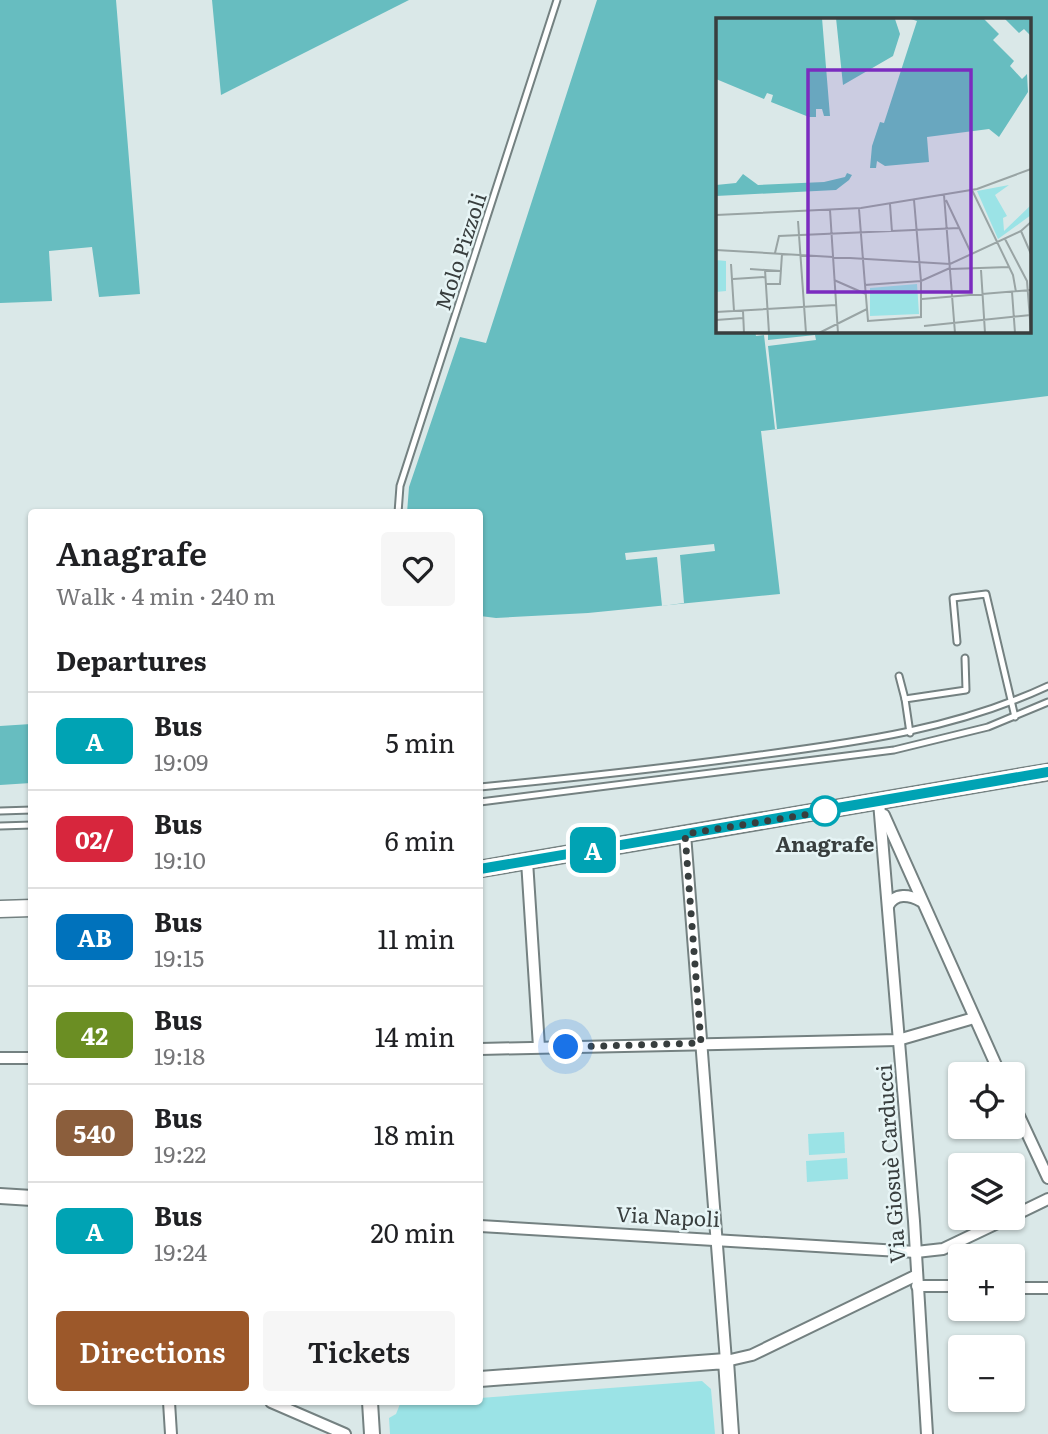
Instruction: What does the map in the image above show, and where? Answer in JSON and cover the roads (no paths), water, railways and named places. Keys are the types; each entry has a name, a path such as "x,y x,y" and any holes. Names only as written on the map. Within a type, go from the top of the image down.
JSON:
{"main road":[{"path":"483,868 1048,772"},
{"path":"0,909 28,908"}],"street":[{"path":"879,802 994,1062"},
{"name":"Via Giosuè Carducci","path":"879,802 916,1252 927,1434"},
{"path":"685,834 731,1434"},
{"path":"527,861 539,1048"},
{"path":"888,906 894,898 902,896 921,901"},
{"path":"483,1049 898,1040 974,1018"},
{"path":"0,1058 28,1058"},
{"path":"1025,1129 1048,1178"},
{"path":"0,1196 28,1198"},
{"path":"1025,1210 1048,1199"},
{"name":"Via Napoli","path":"483,1226 717,1238 853,1250 916,1252 943,1248 982,1230"},
{"path":"483,1379 726,1361 752,1355 917,1281 948,1285"},
{"path":"1025,1288 1048,1288"},
{"path":"169,1405 171,1434"},
{"path":"278,1405 345,1434"},
{"path":"370,1405 372,1434"}],"lane":[{"name":"Molo Pizzoli","path":"398,509 400,486 557,0"},
{"path":"957,642 953,598 986,594 1015,717"},
{"path":"905,699 966,690 965,658"},
{"path":"899,676 910,733"},
{"path":"483,787 710,762 910,733 1010,704 1048,686"},
{"path":"483,802 894,750 961,735 1015,717 1048,702"},
{"path":"0,811 28,810"},
{"path":"0,826 28,825"}],"place":[{"name":"Anagrafe","path":"825,811"}]}
